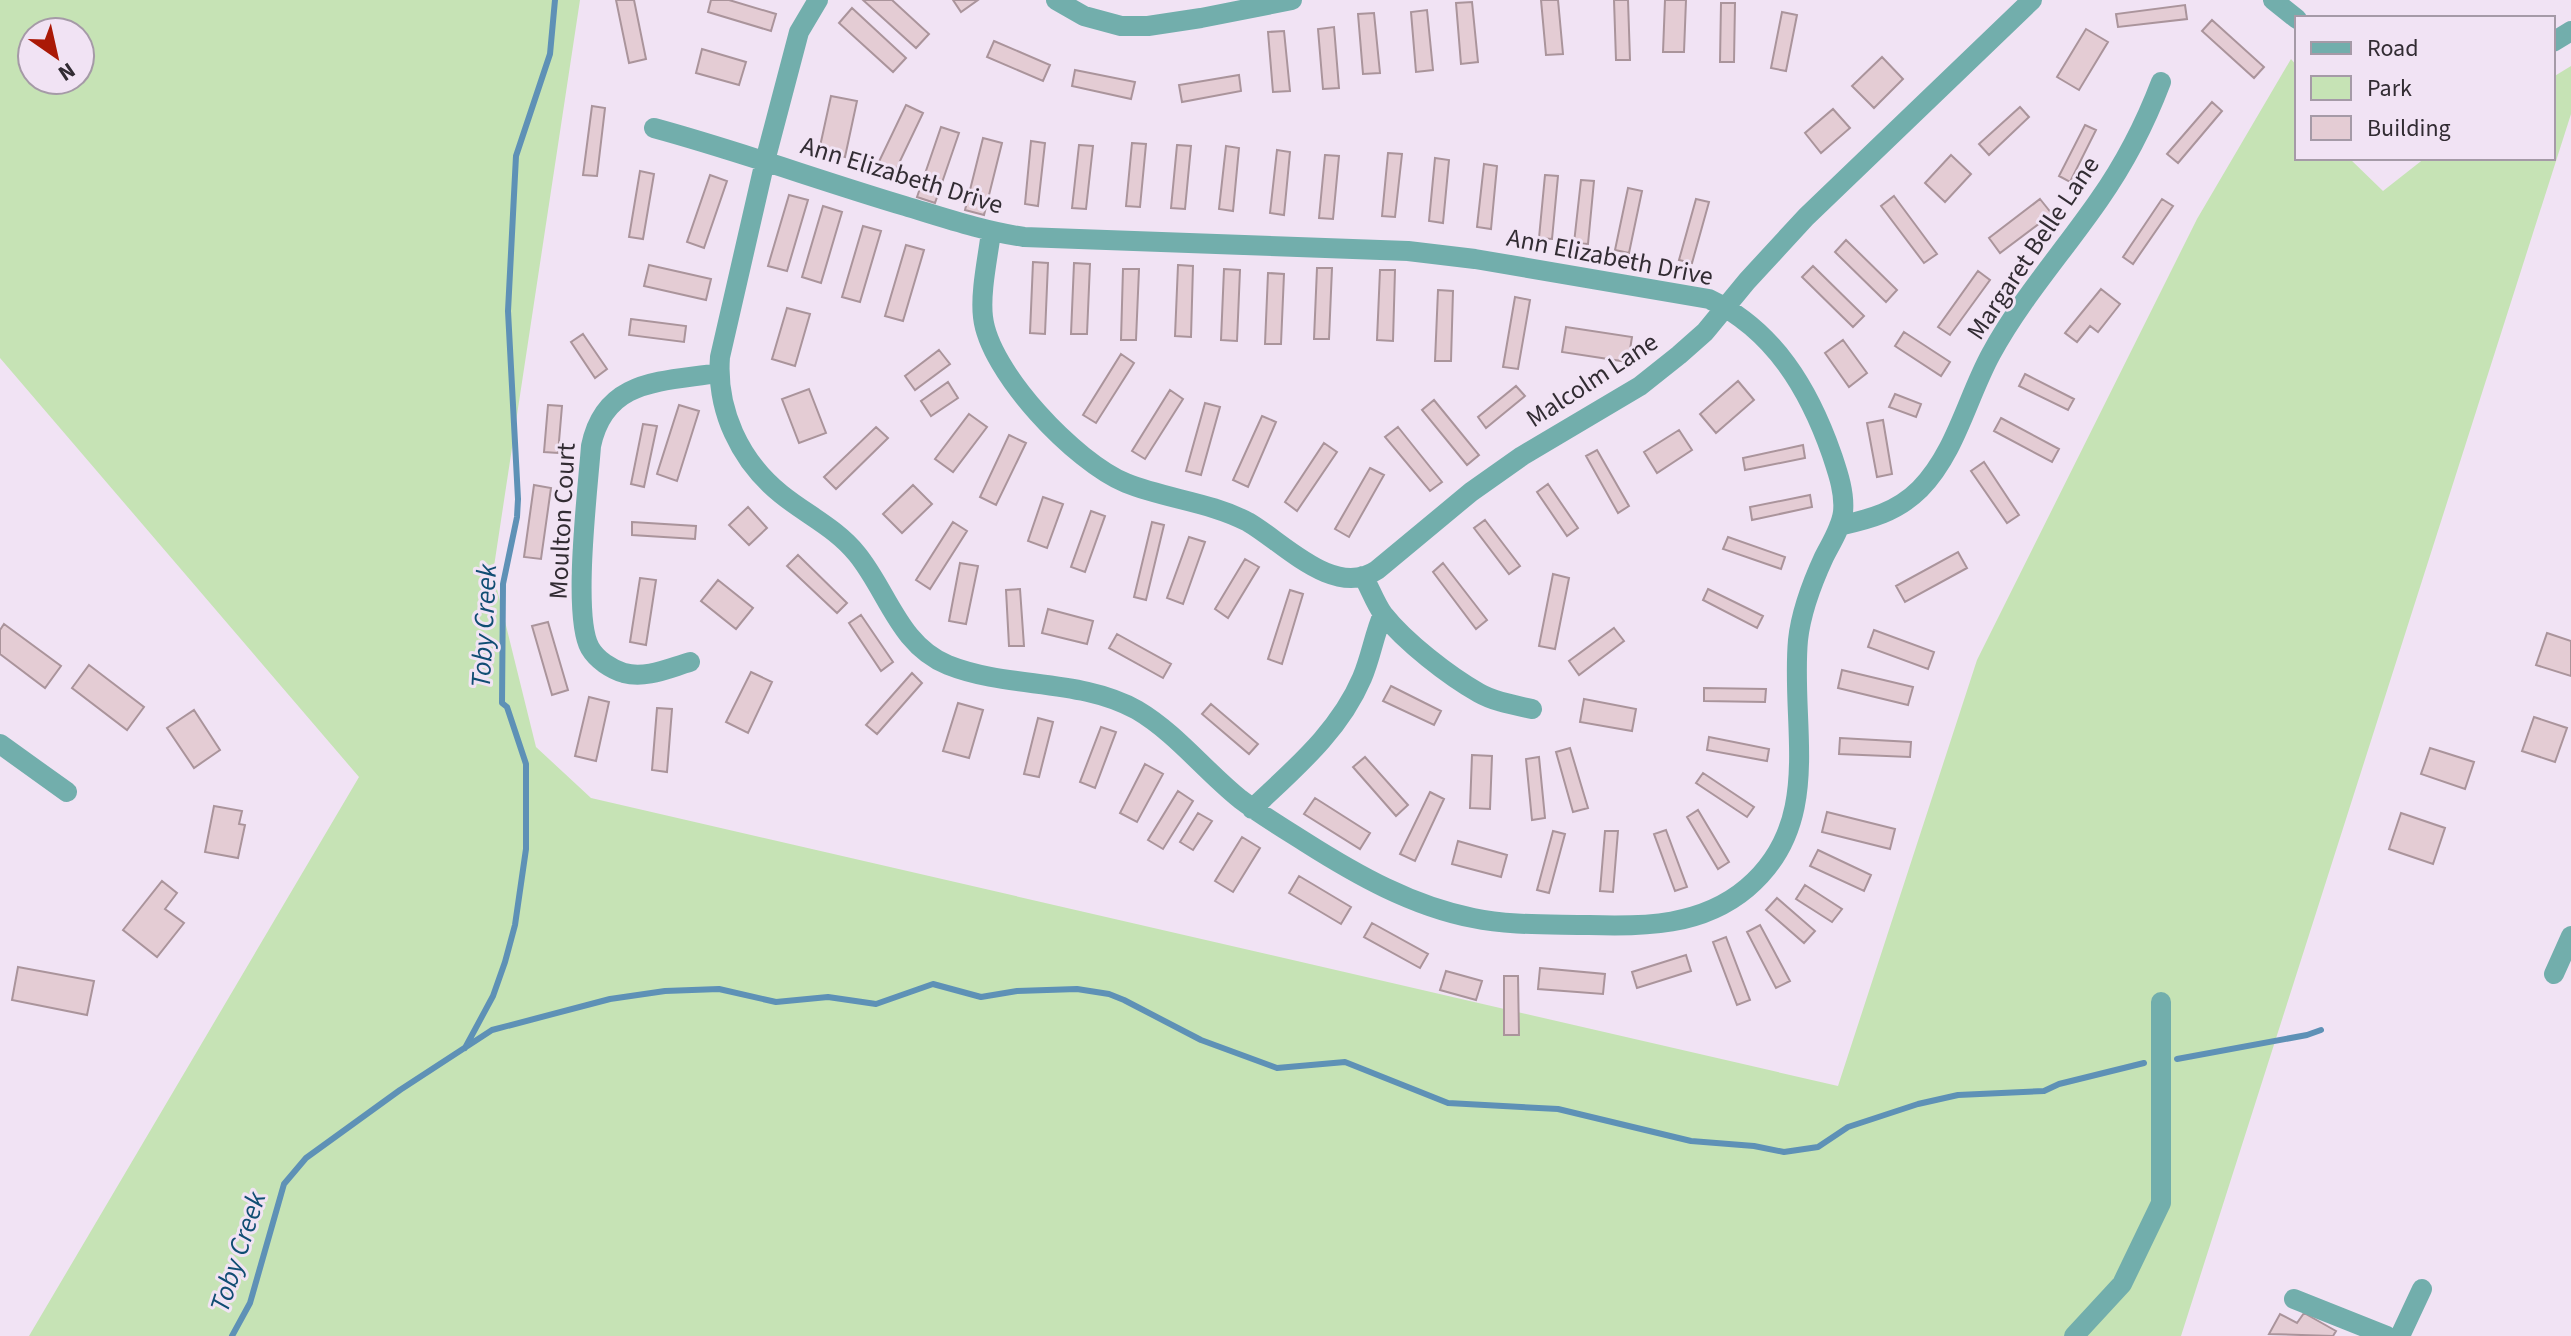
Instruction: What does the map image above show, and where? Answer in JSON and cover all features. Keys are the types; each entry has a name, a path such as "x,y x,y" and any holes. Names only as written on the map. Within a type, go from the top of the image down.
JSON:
{"street":[{"name":"Ann Elizabeth Drive","path":"654,128 765,161 991,232 1038,238 1441,254 1709,299 1726,307 1744,319 1778,352 1800,382 1836,465 1842,492 1843,513 1804,610 1799,635 1799,789 1784,841 1769,865 1750,885 1715,908 1668,923 1635,927 1468,918 1395,893 1332,859 1252,809 1170,735 1121,703 1095,694 971,672 944,664 921,648 902,629 876,580 855,551 829,526 772,486 743,452 729,425 718,373 765,161 799,32 818,0"},
{"path":"1056,0 1084,16 1121,26 1148,26 1292,0"},
{"name":"Malcolm Lane","path":"1363,576 1377,570 1471,492 1509,465 1640,386 1705,332 1806,217 2032,0"},
{"path":"2273,0 2295,17"},
{"name":"Margaret Belle Lane","path":"1839,526 1872,519 1897,507 1919,490 1937,469 1991,354 2018,308 2099,200 2130,151 2161,82"},
{"path":"991,232 982,313 994,354 1021,393 1065,440 1108,474 1124,482 1221,510 1249,523 1329,574 1346,578 1363,576 1383,614 1412,642 1480,694 1505,704 1532,709"},
{"name":"Moulton Court","path":"690,662 653,673 625,673 605,665 588,646 583,629 582,595 591,446 595,427 604,410 618,396 645,385 718,373"},
{"path":"1252,809 1313,750 1347,709 1363,677 1383,614"},
{"path":"0,744 67,792"},
{"path":"2554,974 2571,936"},
{"path":"2074,1336 2122,1284 2161,1203 2161,1002"},
{"path":"2400,1336 2422,1289"},
{"path":"2294,1299 2387,1336"}],"green space":[{"path":"0,0 580,0 493,573 536,747 591,798 1838,1086 1977,660 2197,219 2291,59 2295,64 2295,160 2351,160 2383,191 2422,160 2555,160 2555,76 2571,66 2571,114 2181,1336 29,1336 359,777 0,358"}],"building":[{"path":"616,0 634,0 646,59 629,63"},
{"path":"711,0 729,0 776,14 771,31 708,12"},
{"path":"863,0 892,0 929,34 916,48"},
{"path":"953,0 978,0 961,12"},
{"path":"1541,0 1558,0 1563,54 1546,55"},
{"path":"1614,0 1628,0 1630,60 1616,60"},
{"path":"1665,0 1686,0 1684,52 1663,52"},
{"path":"1472,2 1478,62 1461,64 1456,3"},
{"path":"1721,3 1735,3 1734,62 1720,62"},
{"path":"2185,5 2187,19 2118,27 2116,14"},
{"path":"852,8 906,58 893,72 839,23"},
{"path":"1427,10 1433,70 1416,72 1411,12"},
{"path":"1782,12 1797,15 1786,71 1771,68"},
{"path":"1374,13 1380,73 1363,74 1358,14"},
{"path":"2212,20 2264,67 2254,78 2202,31"},
{"path":"1334,27 1339,88 1323,89 1318,29"},
{"path":"2086,29 2108,42 2079,90 2057,77"},
{"path":"1284,31 1290,91 1273,92 1268,32"},
{"path":"994,41 1050,65 1043,81 987,57"},
{"path":"702,49 746,62 739,85 696,73"},
{"path":"1882,57 1903,79 1874,108 1852,86"},
{"path":"1075,70 1135,82 1131,99 1072,86"},
{"path":"1239,75 1241,91 1182,102 1179,85"},
{"path":"831,96 857,101 845,157 819,151"},
{"path":"2212,102 2222,111 2178,163 2167,154"},
{"path":"906,105 923,113 891,180 874,172"},
{"path":"592,106 605,108 597,176 583,175"},
{"path":"2020,107 2029,117 1989,155 1979,144"},
{"path":"1833,109 1850,128 1821,153 1805,133"},
{"path":"2085,125 2096,130 2070,182 2059,176"},
{"path":"941,127 959,133 935,203 917,197"},
{"path":"983,138 1002,143 984,215 965,210"},
{"path":"1031,141 1045,143 1038,206 1025,204"},
{"path":"1132,143 1146,144 1140,207 1126,206"},
{"path":"1079,145 1093,146 1086,209 1072,208"},
{"path":"1177,145 1191,146 1185,209 1171,208"},
{"path":"1226,146 1239,148 1233,211 1219,209"},
{"path":"1277,150 1290,152 1284,215 1270,213"},
{"path":"1388,153 1402,154 1395,217 1382,216"},
{"path":"1325,155 1339,156 1333,219 1319,218"},
{"path":"1951,155 1971,174 1945,202 1925,183"},
{"path":"1435,158 1449,160 1443,223 1429,221"},
{"path":"1484,164 1497,166 1491,229 1477,227"},
{"path":"640,171 654,174 643,239 629,237"},
{"path":"710,175 727,181 704,248 687,242"},
{"path":"1545,175 1558,176 1552,239 1539,238"},
{"path":"1581,180 1594,181 1588,244 1574,243"},
{"path":"1628,188 1642,191 1629,253 1615,250"},
{"path":"789,195 808,200 787,271 768,266"},
{"path":"1894,196 1937,254 1924,263 1881,206"},
{"path":"1696,199 1709,202 1692,263 1679,260"},
{"path":"2040,199 2052,214 2000,253 1989,238"},
{"path":"2162,199 2173,206 2133,264 2123,257"},
{"path":"823,206 842,212 821,283 802,277"},
{"path":"863,226 881,231 860,302 842,297"},
{"path":"1846,240 1897,290 1886,302 1835,252"},
{"path":"906,245 924,250 903,321 885,316"},
{"path":"1033,262 1048,263 1045,334 1030,333"},
{"path":"1074,263 1090,264 1087,334 1071,334"},
{"path":"649,265 711,279 706,300 644,286"},
{"path":"1178,265 1193,266 1191,337 1175,336"},
{"path":"1813,266 1864,316 1853,327 1802,277"},
{"path":"1317,268 1332,268 1329,339 1314,339"},
{"path":"1123,269 1139,269 1136,340 1121,340"},
{"path":"1224,269 1240,270 1237,341 1221,340"},
{"path":"1380,270 1395,270 1393,341 1377,340"},
{"path":"1978,271 1990,280 1950,335 1938,327"},
{"path":"1268,273 1284,274 1281,344 1265,344"},
{"path":"2101,289 2120,304 2098,332 2090,326 2077,342 2065,333"},
{"path":"1438,290 1453,291 1451,361 1435,361"},
{"path":"1515,297 1530,300 1518,369 1503,367"},
{"path":"787,308 810,314 795,366 772,359"},
{"path":"631,319 686,326 684,342 629,335"},
{"path":"1566,327 1632,337 1628,362 1562,352"},
{"path":"1904,332 1950,362 1941,376 1895,346"},
{"path":"583,334 607,369 595,378 571,342"},
{"path":"1843,340 1867,373 1849,387 1825,353"},
{"path":"939,350 950,364 915,390 905,376"},
{"path":"1121,354 1134,363 1096,423 1083,415"},
{"path":"2025,374 2074,399 2068,410 2019,386"},
{"path":"1738,381 1754,400 1716,433 1700,414"},
{"path":"948,382 958,398 931,416 921,401"},
{"path":"1516,386 1525,396 1486,428 1478,417"},
{"path":"809,389 826,433 799,443 782,399"},
{"path":"1170,390 1183,399 1145,459 1132,451"},
{"path":"1895,394 1921,404 1916,417 1889,407"},
{"path":"1434,400 1479,455 1467,465 1422,410"},
{"path":"1205,403 1220,407 1201,475 1186,471"},
{"path":"548,405 562,406 558,453 544,452"},
{"path":"679,405 699,411 677,481 657,474"},
{"path":"969,414 987,427 953,472 935,459"},
{"path":"1262,416 1276,422 1248,487 1233,480"},
{"path":"2001,418 2059,449 2052,462 1994,431"},
{"path":"1883,420 1892,474 1877,477 1867,423"},
{"path":"643,424 657,426 644,487 631,484"},
{"path":"876,427 888,438 836,489 824,477"},
{"path":"1398,427 1442,482 1430,491 1385,437"},
{"path":"1679,430 1692,450 1657,473 1644,452"},
{"path":"1009,435 1026,443 996,505 980,497"},
{"path":"1324,443 1337,452 1297,511 1285,502"},
{"path":"1803,445 1805,458 1745,470 1743,458"},
{"path":"1597,450 1629,506 1618,513 1586,456"},
{"path":"1984,462 2019,515 2007,523 1971,471"},
{"path":"1370,468 1384,475 1349,537 1335,529"},
{"path":"1548,484 1578,528 1567,536 1537,492"},
{"path":"534,485 551,488 541,559 524,557"},
{"path":"913,485 932,504 902,533 883,514"},
{"path":"1810,495 1812,507 1752,520 1750,507"},
{"path":"1043,497 1063,504 1047,548 1028,541"},
{"path":"748,507 767,528 749,545 729,525"},
{"path":"1091,511 1105,516 1085,572 1071,567"},
{"path":"1485,520 1520,566 1509,574 1474,528"},
{"path":"632,522 696,526 695,539 632,535"},
{"path":"953,522 967,531 930,589 916,580"},
{"path":"1152,522 1164,525 1146,600 1134,597"},
{"path":"1189,537 1205,542 1183,604 1167,598"},
{"path":"1728,537 1785,557 1781,569 1723,549"},
{"path":"1958,552 1967,568 1905,602 1896,586"},
{"path":"798,555 847,603 837,613 787,566"},
{"path":"1245,559 1259,567 1228,618 1215,609"},
{"path":"960,563 978,566 966,624 949,621"},
{"path":"1443,563 1487,620 1476,629 1433,572"},
{"path":"1553,574 1569,578 1555,649 1539,646"},
{"path":"640,578 656,580 646,645 630,642"},
{"path":"718,580 753,608 736,629 701,601"},
{"path":"1020,589 1024,646 1009,646 1006,590"},
{"path":"1708,589 1763,616 1757,628 1703,600"},
{"path":"1290,590 1303,594 1282,664 1268,659"},
{"path":"1048,609 1093,621 1087,644 1042,633"},
{"path":"861,615 893,662 881,671 849,623"},
{"path":"548,622 568,690 552,695 532,626"},
{"path":"4,624 61,666 45,688 0,654 0,630"},
{"path":"1614,628 1624,641 1579,675 1569,661"},
{"path":"1874,630 1934,652 1928,669 1868,647"},
{"path":"2547,633 2571,641 2571,676 2536,665"},
{"path":"1117,634 1171,664 1163,678 1109,648"},
{"path":"89,665 144,707 127,730 72,688"},
{"path":"1842,670 1913,687 1908,705 1838,688"},
{"path":"751,672 772,682 748,733 726,722"},
{"path":"912,673 922,683 877,734 866,725"},
{"path":"1391,686 1441,711 1434,725 1383,701"},
{"path":"1704,688 1766,689 1765,702 1704,701"},
{"path":"589,697 609,702 596,761 575,756"},
{"path":"1584,699 1636,709 1632,731 1580,722"},
{"path":"958,703 983,710 969,758 943,751"},
{"path":"1211,704 1258,744 1249,754 1202,714"},
{"path":"657,708 672,709 667,772 652,770"},
{"path":"194,710 220,750 194,768 167,728"},
{"path":"2534,717 2567,728 2555,762 2522,751"},
{"path":"1038,718 1053,722 1039,777 1024,774"},
{"path":"1101,727 1116,732 1095,788 1080,782"},
{"path":"1709,737 1769,749 1767,761 1707,750"},
{"path":"1840,738 1911,742 1910,757 1839,754"},
{"path":"1570,748 1588,808 1573,812 1556,752"},
{"path":"2430,748 2474,762 2465,789 2421,774"},
{"path":"1472,755 1492,756 1490,809 1470,808"},
{"path":"1365,757 1408,805 1396,816 1353,767"},
{"path":"1539,757 1545,818 1532,820 1526,759"},
{"path":"1145,764 1163,774 1137,822 1120,813"},
{"path":"1703,773 1754,807 1747,817 1696,783"},
{"path":"1178,791 1193,801 1163,849 1148,840"},
{"path":"1430,792 1444,799 1415,861 1400,854"},
{"path":"1315,798 1370,833 1360,849 1304,814"},
{"path":"214,806 242,811 239,824 245,825 238,858 205,852"},
{"path":"1698,810 1729,862 1718,869 1687,817"},
{"path":"1827,812 1895,829 1890,849 1822,832"},
{"path":"1198,813 1212,821 1193,850 1180,842"},
{"path":"2401,813 2445,828 2433,864 2389,849"},
{"path":"1666,830 1687,887 1675,891 1654,834"},
{"path":"1553,831 1565,834 1549,893 1537,890"},
{"path":"1605,831 1618,831 1613,892 1600,891"},
{"path":"1242,837 1260,848 1233,892 1215,881"},
{"path":"1458,841 1507,855 1501,877 1452,864"},
{"path":"1818,850 1871,875 1864,891 1810,866"},
{"path":"1299,876 1351,907 1341,924 1289,893"},
{"path":"162,881 177,893 165,909 184,923 157,957 123,930"},
{"path":"1805,885 1842,909 1832,922 1796,899"},
{"path":"1777,898 1815,931 1804,943 1766,910"},
{"path":"1372,923 1428,954 1420,968 1364,937"},
{"path":"1760,925 1790,981 1776,988 1747,932"},
{"path":"1726,937 1750,1000 1737,1005 1713,942"},
{"path":"1686,955 1691,971 1637,988 1632,972"},
{"path":"18,967 94,981 87,1015 12,1000"},
{"path":"1540,968 1605,974 1603,994 1538,989"},
{"path":"1446,971 1482,981 1476,1000 1440,990"},
{"path":"1504,976 1518,976 1519,1035 1504,1035"},
{"path":"2304,1313 2336,1331 2333,1336 2269,1334 2280,1314 2297,1323"}],"waterway":[{"name":"Toby Creek","path":"465,1048 493,996 505,962 515,925 526,849 526,764 507,707 502,703 503,584 518,499 508,311 516,156 550,54 555,0"},
{"path":"232,1336 250,1303 284,1184 306,1158 400,1090 492,1030 610,999 665,991 719,989 776,1002 828,997 876,1004 933,984 981,997 1017,991 1077,989 1109,994 1201,1040 1277,1068 1345,1062 1448,1103 1558,1109 1691,1141 1754,1146 1784,1152 1818,1147 1848,1127 1918,1104 1958,1095 2044,1091 2059,1084 2144,1063"},
{"path":"2177,1059 2321,1030"}]}
